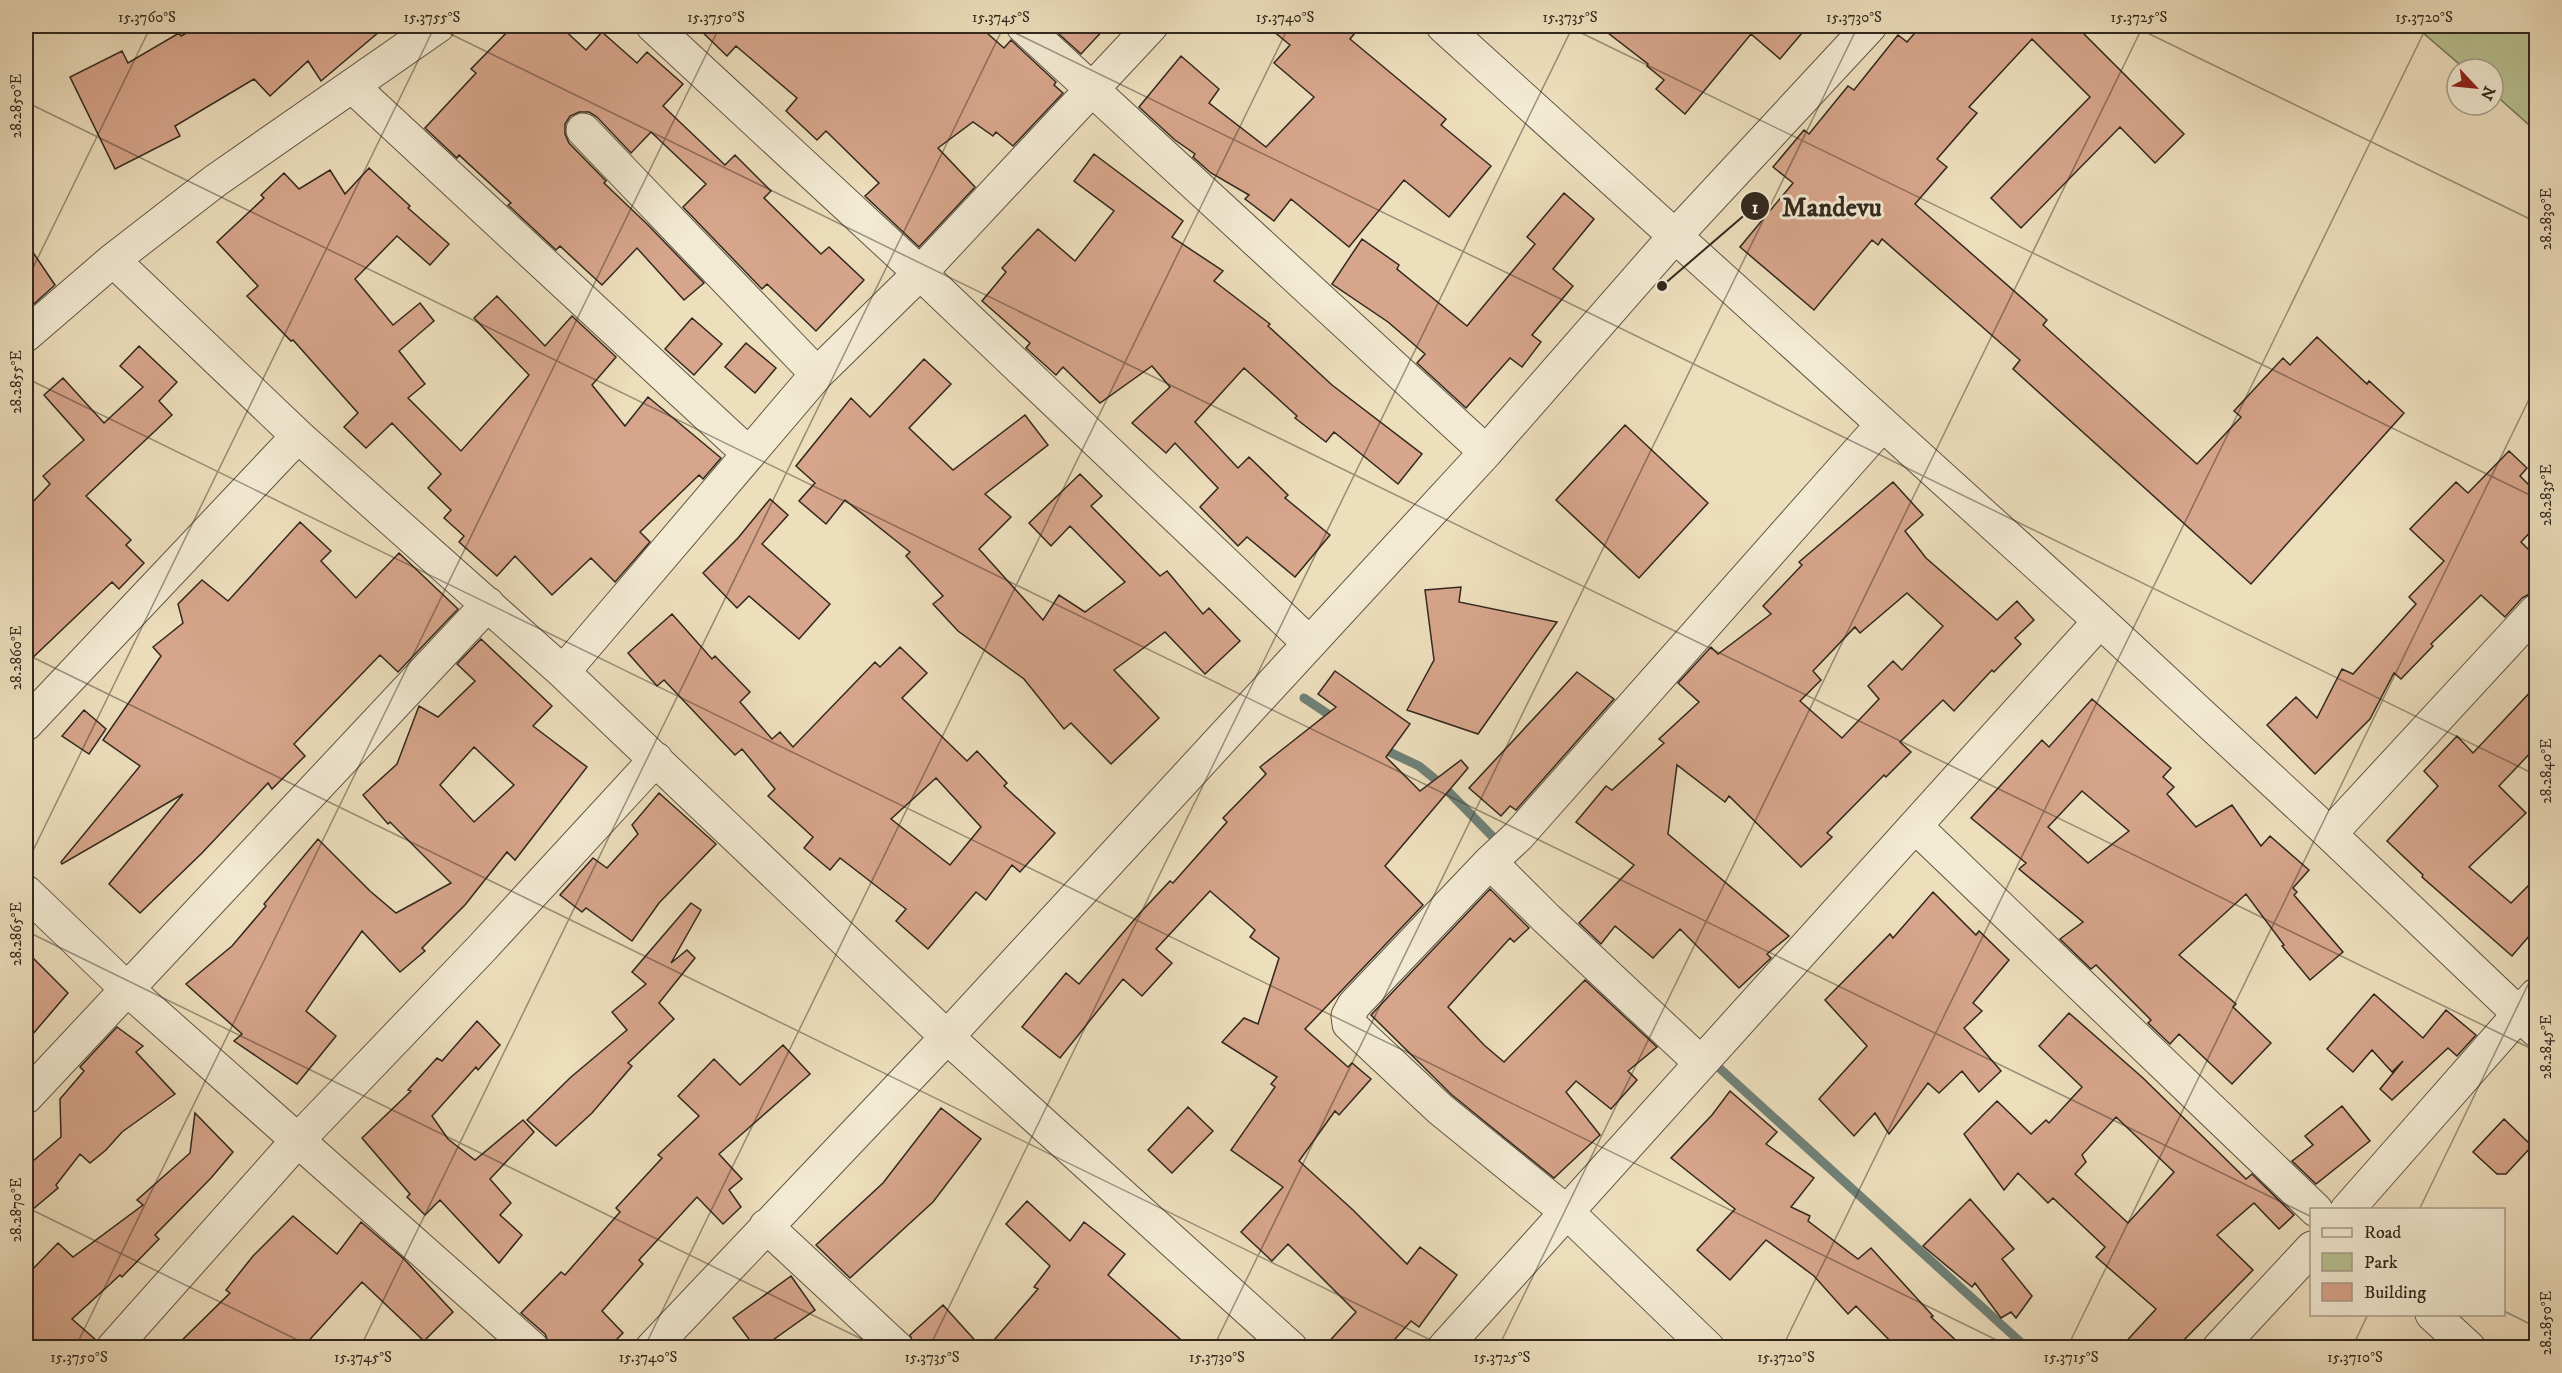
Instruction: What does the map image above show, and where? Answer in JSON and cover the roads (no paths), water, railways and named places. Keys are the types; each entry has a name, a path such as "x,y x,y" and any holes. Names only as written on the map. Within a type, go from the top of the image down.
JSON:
{"street":[{"path":"26,335 113,260 215,181 438,26"},
{"path":"653,26 920,273 1310,643"},
{"path":"1023,26 1486,452"},
{"path":"563,672 817,374 920,273 1151,26"},
{"path":"1443,26 2100,621 2330,834 2531,1013 2348,1208"},
{"path":"652,1347 947,1036 1310,643 1486,452 1676,237 1870,26"},
{"path":"352,86 749,454"},
{"path":"583,130 817,374"},
{"path":"113,260 298,436 563,672 947,1036 1291,1347"},
{"path":"1708,1347 1568,1213 1440,1109 1349,1024 1348,1016 1354,1005 1490,862 1518,836 1882,425"},
{"path":"26,724 298,436"},
{"path":"26,1097 488,604"},
{"path":"2330,834 2536,611"},
{"path":"1444,1347 1568,1213 2100,621"},
{"path":"113,1347 298,1140 481,949 656,759"},
{"path":"1915,826 2315,1208"},
{"path":"1490,862 1701,1063"},
{"path":"26,892 126,988 532,1347"},
{"path":"766,1226 897,1347"},
{"path":"2219,1347 2310,1250"},
{"path":"2434,1316 2469,1347"}],"waterway":[{"path":"1304,698 1337,720"},
{"path":"1379,747 1419,766 1441,784 1495,839"},
{"path":"1716,1065 2027,1348"}],"place":[{"name":"Mandevu","path":"1662,286"}]}
